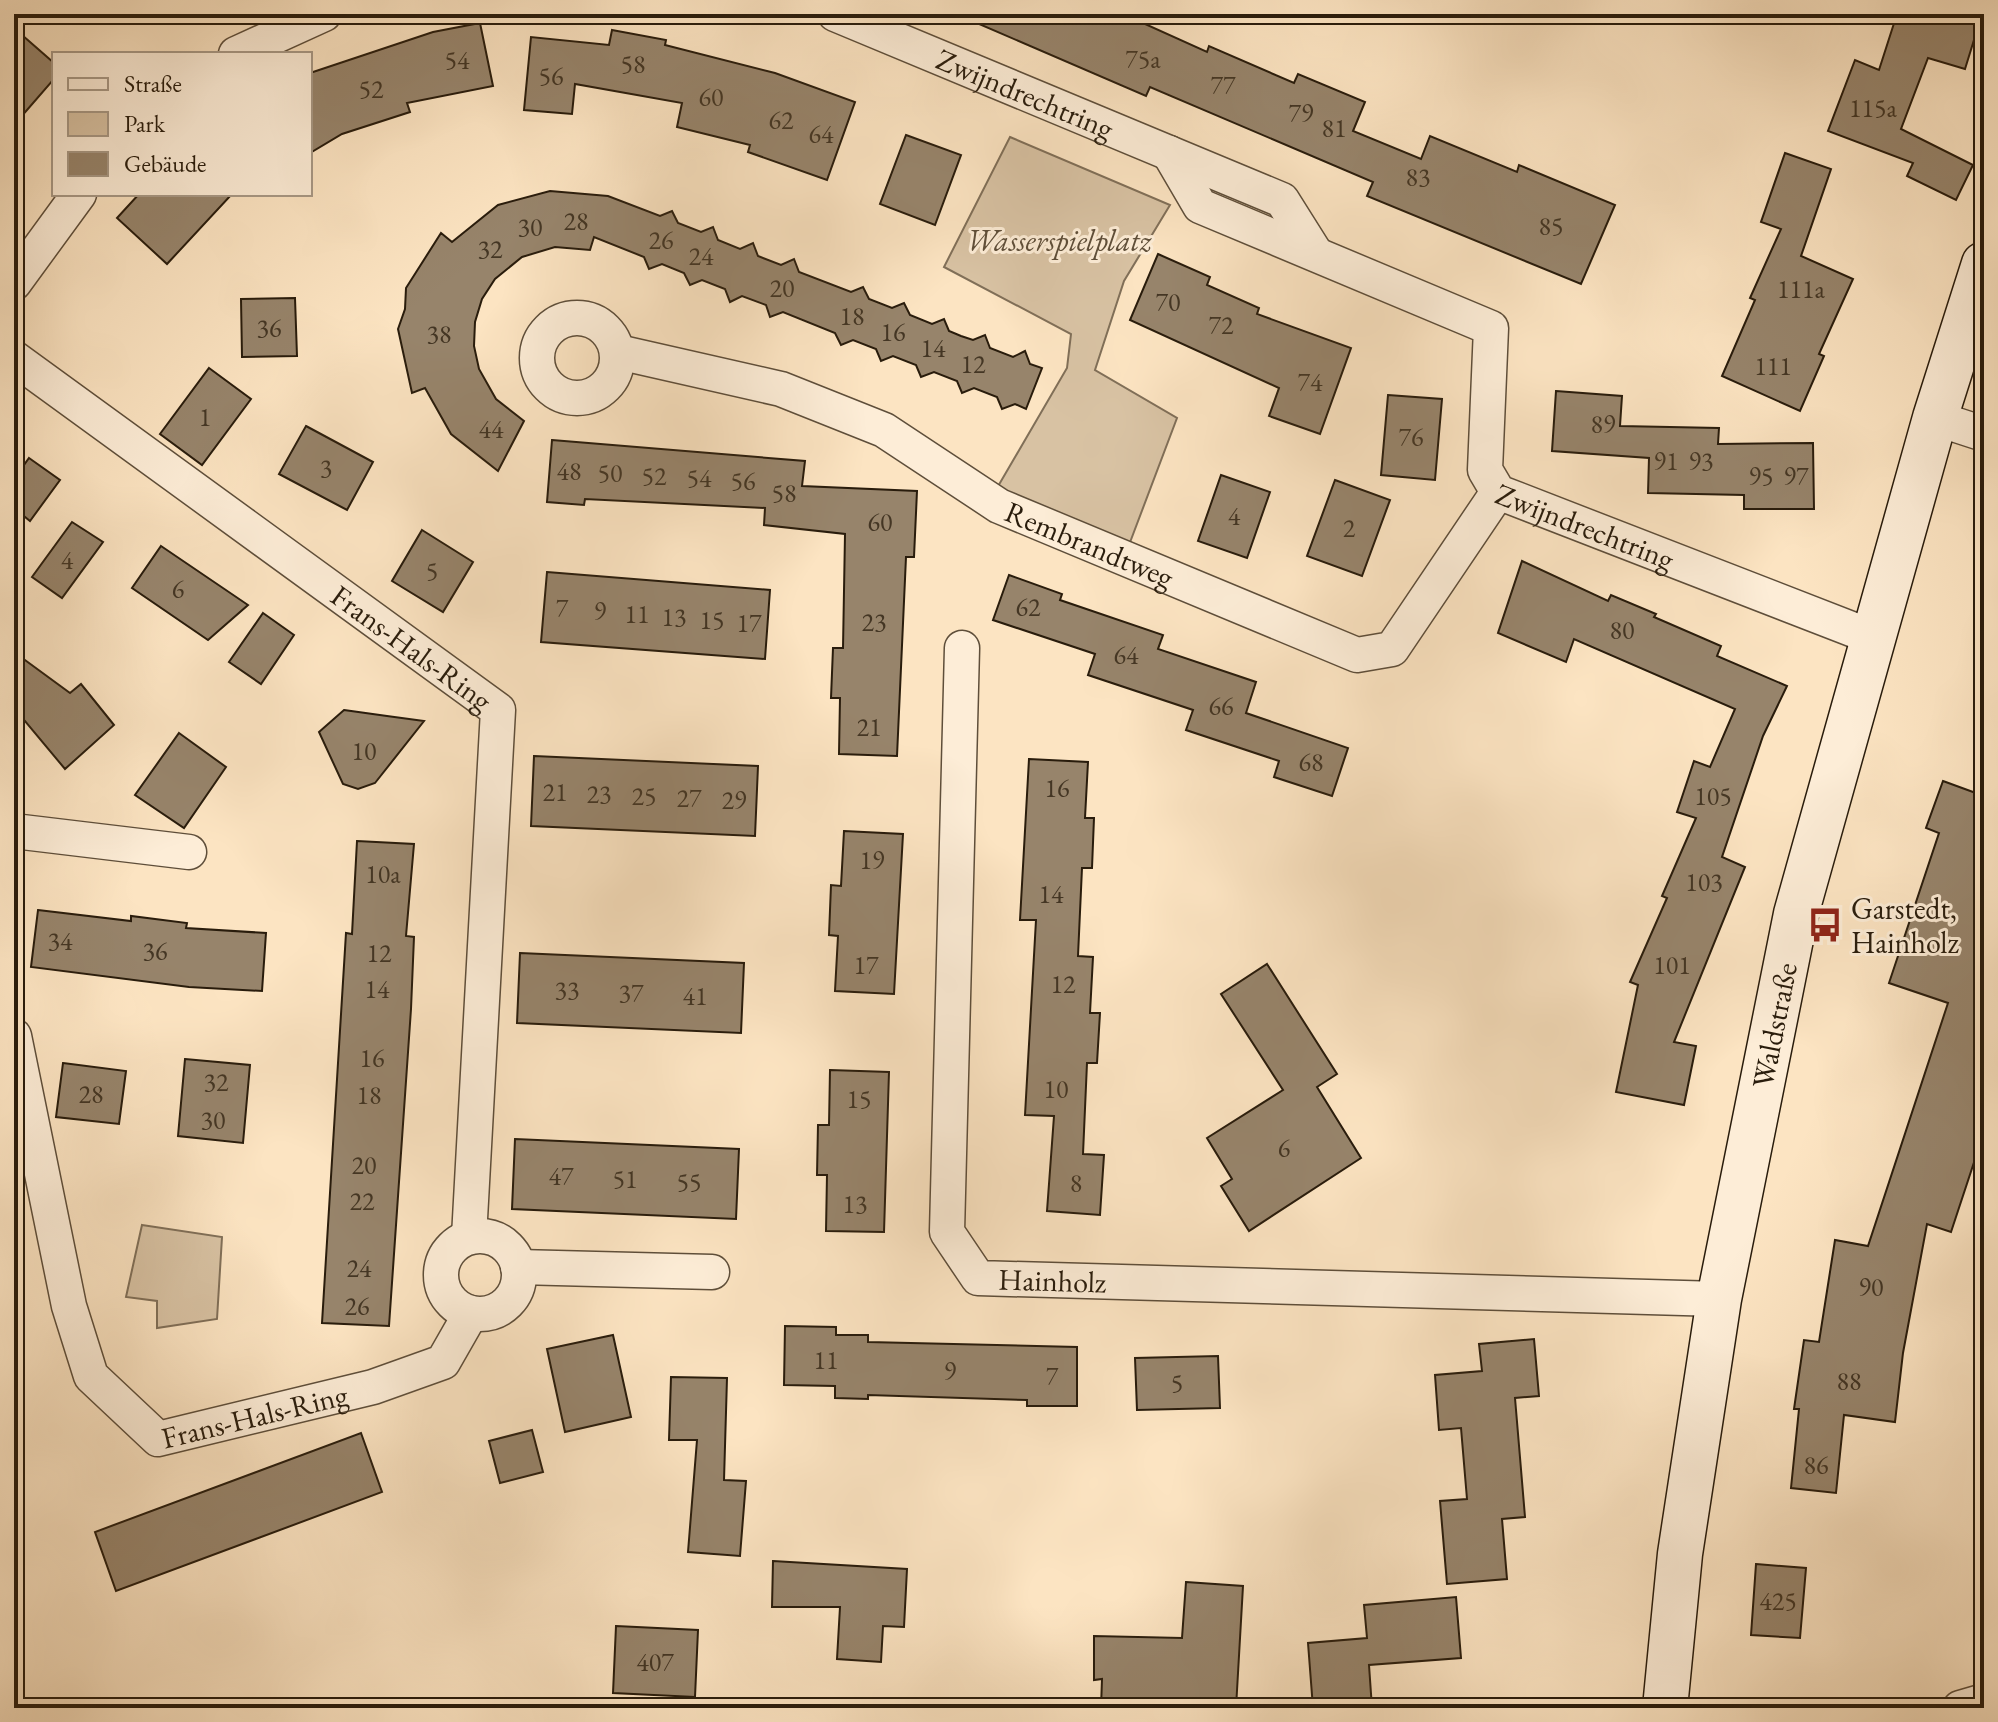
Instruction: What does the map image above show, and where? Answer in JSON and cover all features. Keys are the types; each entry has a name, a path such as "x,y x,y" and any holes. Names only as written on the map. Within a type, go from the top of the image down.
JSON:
{"street":[{"path":"240,52 324,14"},
{"name":"Zwijndrechtring","path":"835,14 1169,153 1200,206 1491,328 1485,470 1498,492 1872,637"},
{"path":"14,283 78,196"},
{"name":"Waldstraße","path":"1665,1708 1680,1554 1719,1299 1796,914 1935,418 1984,264"},
{"name":"Rembrandtweg","path":"618,352 781,389 884,430 999,506 1357,655 1392,649 1498,492"},
{"name":"Frans-Hals-Ring","path":"14,358 498,710 469,1237"},
{"path":"1935,418 1984,434"},
{"name":"Hainholz","path":"962,648 947,1232 978,1278 1719,1299"},
{"path":"14,831 189,852"},
{"name":"Frans-Hals-Ring","path":"14,1036 69,1306 91,1376 158,1439 373,1387 443,1362 471,1313"},
{"path":"482,1236 505,1245 518,1267 515,1293 497,1310 471,1313 449,1300 441,1276 448,1252 469,1237 482,1236"},
{"path":"518,1267 712,1272"},
{"path":"1960,1708 1984,1701"}],"green space":[{"name":"Wasserspielplatz","path":"1010,137 1170,205 1124,281 1095,370 1177,418 1129,545 997,488 1067,368 1071,334 944,267"},
{"path":"142,1225 222,1237 217,1319 157,1328 157,1301 126,1297"}],"building":[{"path":"956,14 1123,14 1207,52 1209,46 1294,83 1298,74 1365,102 1353,131 1421,159 1430,136 1517,172 1519,165 1615,205 1581,284 1367,196 1373,182 1150,87 1146,96"},
{"path":"1897,14 1982,14 1965,69 1928,58 1901,129 1973,165 1956,200 1907,176 1913,163 1828,131 1855,60 1879,70"},
{"path":"480,23 493,86 407,103 410,112 342,134 312,152 312,72 433,32"},
{"path":"14,28 52,61 52,81 14,125"},
{"path":"612,30 666,40 665,45 775,73 855,102 827,180 748,152 750,145 677,127 682,103 575,84 572,114 524,110 531,37 609,45"},
{"path":"906,135 961,155 935,225 880,204"},
{"path":"1785,153 1831,169 1801,256 1853,279 1819,354 1824,356 1800,411 1722,376 1755,300 1750,298 1781,229 1761,222"},
{"path":"550,191 608,196 660,216 672,211 678,223 701,232 713,227 718,240 740,249 753,243 758,256 781,265 794,259 799,272 851,292 863,287 869,299 892,308 904,303 910,315 932,324 944,319 949,331 961,336 973,340 985,335 990,348 1013,357 1025,351 1030,364 1042,368 1026,409 1015,404 1002,409 997,397 974,388 962,393 957,381 934,372 921,377 916,365 893,356 881,361 876,349 853,340 841,345 835,333 783,312 770,317 766,305 742,296 730,302 725,289 702,280 690,285 684,273 662,264 649,269 644,257 594,237 590,250 555,247 522,257 495,279 482,299 475,322 474,346 479,369 496,399 524,421 498,471 451,434 425,388 412,393 398,329 405,309 406,288 441,233 452,242 498,205"},
{"path":"137,196 230,196 167,264 117,218"},
{"path":"1158,254 1210,277 1207,285 1259,308 1257,314 1351,348 1320,434 1269,416 1279,388 1130,320"},
{"path":"295,298 297,356 242,357 241,299"},
{"path":"209,368 251,399 202,465 160,434"},
{"path":"1556,391 1622,396 1620,426 1719,428 1718,444 1813,443 1814,509 1744,509 1744,495 1648,493 1649,458 1552,451"},
{"path":"1388,395 1442,399 1435,480 1381,475"},
{"path":"306,426 373,462 347,510 279,474"},
{"path":"552,440 805,461 802,486 917,491 914,557 906,557 897,756 839,754 840,698 831,698 833,648 843,648 845,534 764,525 765,508 585,499 584,505 547,502"},
{"path":"29,458 60,480 30,521 14,508 14,479"},
{"path":"1221,475 1270,492 1247,558 1198,541"},
{"path":"1335,480 1390,500 1362,576 1307,556"},
{"path":"72,522 103,542 62,598 32,577"},
{"path":"422,530 473,562 443,612 392,581"},
{"path":"161,546 248,605 208,640 132,588"},
{"path":"1522,561 1608,601 1611,595 1656,614 1654,617 1721,646 1717,656 1787,686 1763,736 1722,857 1745,867 1674,1042 1696,1046 1684,1105 1616,1092 1638,985 1630,982 1667,898 1662,896 1696,818 1677,812 1694,761 1710,767 1735,709 1574,639 1566,662 1498,633"},
{"path":"547,572 770,590 765,659 541,642"},
{"path":"1009,575 1062,594 1060,600 1163,635 1158,649 1256,682 1246,713 1348,748 1332,796 1274,777 1279,761 1186,730 1193,710 1088,675 1095,654 993,620"},
{"path":"263,613 294,635 261,684 229,662"},
{"path":"14,652 70,693 81,684 114,725 65,769 14,708"},
{"path":"344,710 424,721 375,783 358,789 343,784 319,732"},
{"path":"179,733 226,767 184,828 135,795"},
{"path":"534,756 758,766 755,836 531,826"},
{"path":"1029,759 1088,762 1085,818 1094,818 1092,868 1082,868 1078,956 1093,957 1090,1013 1100,1013 1097,1063 1087,1063 1083,1154 1104,1155 1100,1215 1047,1211 1054,1116 1025,1115 1036,920 1020,920"},
{"path":"1943,781 1984,796 1984,1132 1951,1232 1927,1224 1903,1353 1895,1422 1844,1415 1836,1493 1791,1488 1799,1409 1794,1409 1804,1340 1819,1342 1835,1240 1868,1246 1948,1003 1889,983 1939,833 1926,828"},
{"path":"844,831 903,834 894,994 835,991 838,936 829,935 831,885 841,886"},
{"path":"357,841 414,844 406,936 414,937 411,1009 389,1326 322,1323 346,933 352,934"},
{"path":"38,910 131,921 131,916 187,923 186,928 266,933 262,991 189,987 31,967"},
{"path":"520,953 744,963 741,1033 517,1023"},
{"path":"1267,964 1337,1074 1317,1087 1361,1158 1249,1231 1221,1186 1232,1179 1207,1138 1283,1090 1221,994"},
{"path":"185,1059 250,1065 243,1143 178,1136"},
{"path":"63,1063 126,1071 119,1124 56,1117"},
{"path":"830,1070 889,1072 884,1232 826,1231 827,1175 817,1175 818,1125 829,1125"},
{"path":"515,1139 739,1149 736,1219 512,1209"},
{"path":"785,1326 836,1327 836,1335 868,1335 868,1342 1077,1347 1077,1406 1027,1406 1027,1400 868,1395 868,1399 835,1398 835,1386 784,1385"},
{"path":"613,1335 631,1417 565,1432 547,1349"},
{"path":"1534,1339 1539,1396 1515,1398 1525,1517 1502,1519 1507,1579 1447,1584 1440,1501 1467,1499 1461,1428 1439,1430 1435,1375 1482,1371 1479,1344"},
{"path":"1218,1356 1220,1408 1137,1410 1135,1358"},
{"path":"671,1377 727,1378 724,1480 746,1481 740,1556 688,1552 697,1440 669,1440"},
{"path":"532,1430 543,1472 500,1483 489,1441"},
{"path":"361,1433 382,1492 116,1591 95,1532"},
{"path":"773,1561 907,1569 904,1627 883,1626 881,1662 837,1659 840,1607 772,1607"},
{"path":"1756,1564 1806,1568 1800,1638 1751,1635"},
{"path":"1186,1582 1243,1586 1236,1708 1143,1705 1143,1708 1101,1708 1102,1679 1094,1680 1094,1636 1182,1638"},
{"path":"1456,1597 1461,1658 1369,1665 1372,1708 1313,1708 1308,1643 1367,1638 1364,1605"},
{"path":"616,1626 698,1630 695,1697 613,1693"}],"place":[{"name":"Garstedt, Hainholz","path":"1825,925"}]}
